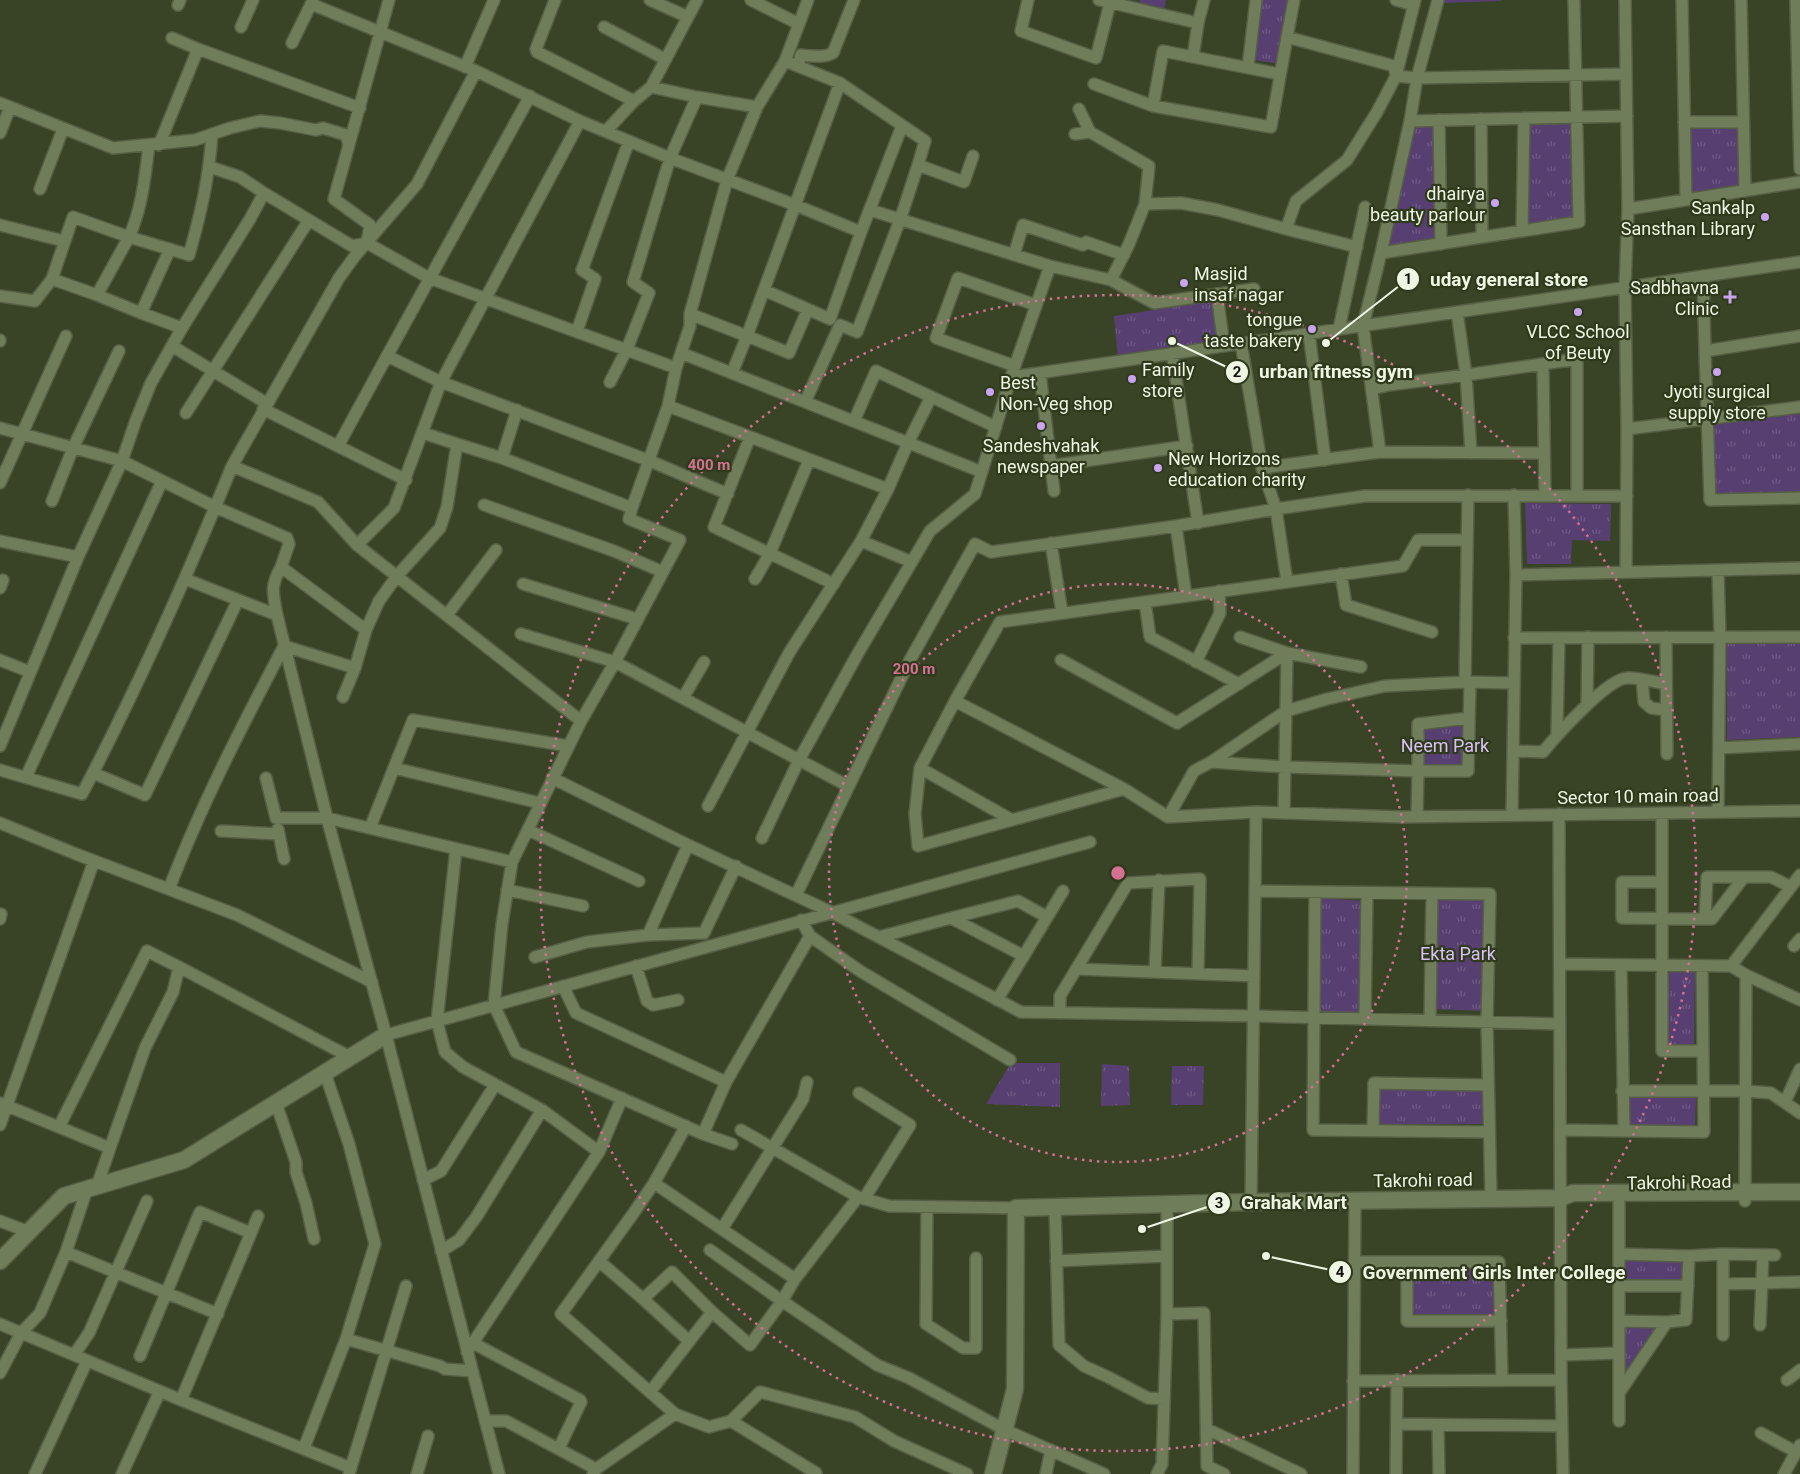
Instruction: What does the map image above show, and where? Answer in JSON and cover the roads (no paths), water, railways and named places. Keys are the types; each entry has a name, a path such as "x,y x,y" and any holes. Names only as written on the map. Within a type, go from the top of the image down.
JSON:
{"street":[{"path":"240,27 253,0"},
{"path":"367,243 370,225 334,200 389,0"},
{"path":"0,770 82,794 121,719 185,579 232,466 264,406 339,278 354,256 417,184 471,69 494,0"},
{"path":"555,0 536,49 537,52 634,101"},
{"path":"650,0 688,17"},
{"path":"606,131 634,101 651,87 697,0"},
{"path":"751,0 799,24"},
{"path":"732,1144 703,1134 516,1052 494,1005 502,924 512,862 581,721 615,662 680,540 629,519 668,406 676,368 690,326 690,314 727,180 757,107 785,61 808,0"},
{"path":"798,66 802,56 817,57 830,55 833,52 854,0"},
{"path":"1028,0 1021,31 1096,58 1105,1 1135,4 1198,24"},
{"path":"1193,57 1204,0"},
{"path":"1248,67 1256,0"},
{"path":"1094,84 1153,106 1271,127 1279,74 1294,0"},
{"path":"1286,229 1296,201 1347,160 1396,76 1414,2 1396,0"},
{"path":"1380,452 1363,326 1410,121 1417,78 1438,0"},
{"path":"1380,253 1578,222 1574,0"},
{"path":"1626,0 1628,209 1625,287 1626,571"},
{"path":"1682,0 1686,200"},
{"path":"1741,0 1745,190"},
{"path":"1796,0 1800,169"},
{"path":"292,44 312,2 379,33 471,69 580,121 861,232"},
{"path":"604,27 665,59"},
{"path":"1287,37 1394,66 1396,76"},
{"path":"172,38 360,108"},
{"path":"97,295 129,238 136,221 154,145 198,49"},
{"path":"1153,106 1162,51 1279,74"},
{"path":"764,290 857,332 900,220 925,142 840,83 785,61"},
{"path":"1396,76 1417,78 1626,74"},
{"path":"732,373 840,83"},
{"path":"651,87 757,107"},
{"path":"338,446 530,96"},
{"path":"610,382 627,350 649,293 633,282 670,158 697,97"},
{"path":"0,133 5,105 113,148 195,140 230,128 260,121 316,130 322,128 346,135 349,145"},
{"path":"1079,109 1090,132 1149,166 1145,204 1124,255 1111,280"},
{"path":"1410,121 1627,116"},
{"path":"1522,231 1524,118"},
{"path":"1481,119 1482,237"},
{"path":"1439,120 1441,244"},
{"path":"357,545 394,508 441,382 580,121"},
{"path":"1684,122 1743,122"},
{"path":"805,402 835,322 861,232 902,126"},
{"path":"40,189 63,129"},
{"path":"1075,134 1090,132"},
{"path":"0,296 35,301 52,279 73,217 129,238 189,255 201,213 210,167 212,134"},
{"path":"577,331 594,279 582,270 629,141"},
{"path":"918,165 964,182 973,156"},
{"path":"210,167 240,176 264,193 352,246 367,243 429,278 486,297 676,368"},
{"path":"1628,209 1800,182"},
{"path":"0,746 78,557 122,461 151,383 182,328 250,220 264,193"},
{"path":"1145,204 1181,202 1357,246"},
{"path":"1339,329 1365,207"},
{"path":"870,210 1050,266 1111,280 1154,303 1254,289"},
{"path":"186,413 309,220"},
{"path":"1014,255 1023,225 1083,246 1086,242 1124,255"},
{"path":"0,226 64,241"},
{"path":"142,313 170,249"},
{"path":"1036,305 958,278 936,338 1013,372 1040,373 1800,262"},
{"path":"762,838 799,760 857,655 930,531 975,494 1013,372 1050,266"},
{"path":"1703,276 1710,500 1800,498"},
{"path":"52,279 182,328"},
{"path":"1217,294 1224,346"},
{"path":"690,314 789,353 808,309"},
{"path":"1457,312 1466,375 1471,453"},
{"path":"1309,334 1325,460"},
{"path":"0,483 66,336"},
{"path":"1705,351 1800,336"},
{"path":"1241,343 1262,468 1276,509 1287,582"},
{"path":"172,346 212,370 264,406 406,480"},
{"path":"52,501 73,448 119,351"},
{"path":"681,353 982,472"},
{"path":"1172,354 1198,523"},
{"path":"387,356 441,382 650,461 728,494"},
{"path":"1372,389 1576,359 1577,496"},
{"path":"1543,364 1544,496"},
{"path":"854,421 876,371 996,427"},
{"path":"1040,373 1054,491"},
{"path":"708,806 789,653 861,541 888,489 908,442 931,397"},
{"path":"668,406 888,489"},
{"path":"1627,429 1800,407"},
{"path":"502,458 517,410"},
{"path":"0,428 122,461 215,508 287,538 289,544 272,588 276,615 327,818 442,1251 470,1347 472,1371 499,1474"},
{"path":"423,433 502,458 632,508"},
{"path":"750,437 714,527 834,584"},
{"path":"343,696 355,668 366,630 379,600 397,576 440,528 447,507 457,444"},
{"path":"1050,466 1187,446"},
{"path":"1262,468 1380,452 1544,453"},
{"path":"755,579 770,553 809,460"},
{"path":"232,466 318,502 357,545 581,721"},
{"path":"26,777 162,481"},
{"path":"1211,762 1285,767 1468,771 1468,495"},
{"path":"1512,815 1516,575 1514,495"},
{"path":"796,895 910,660 975,544 991,552 1198,523 1365,496 1627,496"},
{"path":"484,505 614,551 663,572"},
{"path":"1176,526 1186,596"},
{"path":"1124,789 918,846 915,814 920,768 955,701 1000,622 1403,566 1418,540 1467,540"},
{"path":"0,541 78,557"},
{"path":"861,541 912,562"},
{"path":"1051,543 1062,613"},
{"path":"447,615 496,550"},
{"path":"281,568 366,630"},
{"path":"1516,575 1800,568"},
{"path":"1718,571 1720,636 1718,812"},
{"path":"1341,574 1346,605 1432,632"},
{"path":"185,579 276,615"},
{"path":"523,584 637,619"},
{"path":"1196,662 1220,612 1219,591"},
{"path":"93,773 145,795 238,600"},
{"path":"1145,602 1150,638 1239,684"},
{"path":"521,634 615,662 848,786"},
{"path":"1240,637 1286,654 1361,667"},
{"path":"1666,637 1667,754"},
{"path":"1514,638 1800,637"},
{"path":"1557,734 1559,638"},
{"path":"1587,705 1588,638"},
{"path":"284,646 355,668"},
{"path":"168,889 183,851 229,751 284,646"},
{"path":"1061,660 1177,723 1286,654"},
{"path":"1284,813 1286,654"},
{"path":"0,660 30,672"},
{"path":"684,698 704,662"},
{"path":"1513,751 1543,752 1557,734 1602,691 1626,678 1666,684"},
{"path":"1642,680 1644,702 1651,708 1666,710"},
{"path":"955,701 1124,789 1168,817 1194,772 1286,711 1326,699 1385,686 1468,682 1514,683"},
{"path":"1417,817 1418,724 1469,718"},
{"path":"370,828 413,720 568,746"},
{"path":"1719,748 1800,744"},
{"path":"394,768 540,803"},
{"path":"920,768 1012,820"},
{"path":"266,778 284,859"},
{"path":"552,778 688,845 831,912 1020,1012 1560,1024"},
{"name":"Sector 10 main road","path":"1168,817 1256,812 1417,817 1800,810"},
{"path":"1250,1202 1256,812"},
{"path":"1662,813 1662,1051 1703,1051"},
{"path":"1559,814 1563,1474"},
{"path":"276,818 327,818 512,862"},
{"path":"0,823 237,915 372,982"},
{"path":"528,830 638,881"},
{"path":"221,831 279,834"},
{"path":"0,1261 64,1196 184,1160 386,1035 1090,842"},
{"path":"648,935 688,845"},
{"path":"456,849 437,1021 444,1052 463,1067 542,1110 599,1152"},
{"path":"0,1125 4,1104 94,861"},
{"path":"535,958 587,942 648,935 704,933 736,866"},
{"path":"1732,966 1800,875"},
{"path":"1705,919 1707,877 1771,876 1791,887"},
{"path":"1662,882 1622,882 1622,918 1712,919 1744,877"},
{"path":"1060,1013 1060,996 1128,883 1200,879 1198,974"},
{"path":"1155,972 1159,880"},
{"path":"507,890 583,906"},
{"path":"997,1000 1064,891"},
{"path":"1255,891 1490,894 1487,1022 1491,1199"},
{"path":"1315,892 1313,1130 1489,1132"},
{"path":"1365,1019 1367,893"},
{"path":"1430,1021 1432,894"},
{"path":"879,937 1018,901 1047,917"},
{"path":"951,918 1024,956"},
{"path":"801,920 810,936 860,971 1010,1060"},
{"path":"703,1134 726,1082 810,936"},
{"path":"59,1127 147,951 180,966 350,1057"},
{"path":"1560,964 1732,966 1746,975 1800,1000"},
{"path":"1621,965 1624,1131"},
{"path":"0,1373 21,1333 40,1313 110,1148 145,1048 172,992 180,966"},
{"path":"636,966 647,1001 653,1005 678,1000"},
{"path":"1560,1130 1704,1132 1702,966"},
{"path":"1076,969 1254,976"},
{"path":"1745,1197 1746,975"},
{"path":"563,986 576,1013 726,1082"},
{"path":"1785,1102 1800,1069"},
{"path":"304,1448 346,1339 375,1244 349,1144 325,1073"},
{"path":"722,1229 803,1099 807,1082"},
{"path":"1373,1130 1374,1083 1488,1085"},
{"path":"423,1180 441,1171 495,1085"},
{"path":"1622,1091 1746,1091 1771,1093 1800,1113"},
{"path":"643,1300 672,1272 712,1312 750,1345 782,1301 795,1279 861,1198 910,1125 860,1094"},
{"path":"470,1347 599,1152 622,1098"},
{"path":"276,1103 296,1162 296,1172 306,1203 314,1239"},
{"path":"4,1104 110,1148"},
{"path":"442,1251 459,1240 477,1216 542,1110"},
{"path":"686,1126 654,1183 560,1314 674,1414 710,1427 731,1421 760,1392 855,1417 894,1441 967,1474"},
{"path":"740,1130 861,1198 889,1206 1016,1208 1015,1389 993,1474"},
{"path":"654,1183 795,1279"},
{"path":"1560,1198 1573,1193 1745,1197 1800,1192"},
{"name":"Takrohi Road","path":"1560,1198 1574,1203 1619,1203 1745,1197 1800,1200"},
{"name":"Takrohi road","path":"1016,1208 1355,1200 1560,1198"},
{"path":"1352,1474 1355,1200"},
{"path":"74,1355 89,1333 147,1201"},
{"path":"1619,1203 1619,1421"},
{"path":"1157,1474 1162,1464 1167,1314 1167,1204"},
{"path":"927,1207 926,1324 963,1348 976,1348 976,1258"},
{"path":"1055,1207 1059,1345 1084,1366 1148,1398 1164,1400"},
{"path":"140,1356 200,1212 251,1233"},
{"path":"182,1400 258,1216"},
{"path":"0,1221 28,1232"},
{"path":"710,1250 877,1365 909,1378 1004,1430 1104,1474"},
{"path":"66,1252 218,1314"},
{"path":"1619,1254 1689,1256 1723,1254 1775,1255"},
{"path":"1723,1254 1723,1335"},
{"path":"1760,1325 1763,1255"},
{"path":"1056,1262 1167,1256"},
{"path":"1619,1322 1686,1320 1689,1256"},
{"path":"599,1261 688,1342"},
{"path":"1354,1262 1500,1262 1502,1380"},
{"path":"1407,1262 1407,1321 1501,1321"},
{"path":"1723,1284 1800,1282"},
{"path":"0,1324 182,1400 304,1448 350,1471 406,1286"},
{"path":"1619,1286 1688,1286"},
{"path":"650,1392 712,1312"},
{"path":"1167,1314 1204,1313 1207,1466 1224,1474"},
{"path":"1619,1393 1667,1322"},
{"path":"346,1339 445,1369 472,1371"},
{"path":"470,1347 580,1400 578,1410 559,1448"},
{"path":"1561,1355 1619,1353"},
{"path":"35,1474 87,1361"},
{"path":"1787,1380 1800,1370"},
{"path":"1353,1380 1561,1380"},
{"path":"1396,1474 1397,1380"},
{"path":"122,1474 160,1391"},
{"path":"485,1421 506,1422 559,1448 594,1471 674,1414"},
{"path":"731,1421 816,1473"},
{"path":"1397,1424 1562,1426"},
{"path":"1438,1425 1439,1474"},
{"path":"1207,1429 1301,1474"},
{"path":"1761,1433 1798,1449 1784,1474"},
{"path":"417,1474 428,1436"},
{"path":"1046,1474 1051,1450"}],"place":[{"name":"dhairya beauty parlour","path":"1495,203"},
{"name":"Sankalp Sansthan Library","path":"1765,217"},
{"name":"Masjid insaf nagar","path":"1184,283"},
{"name":"Sadbhavna Clinic","path":"1730,297"},
{"name":"VLCC School of Beuty","path":"1578,312"},
{"name":"tongue taste bakery","path":"1312,329"},
{"name":"urban fitness gym","path":"1172,341"},
{"name":"uday general store","path":"1326,343"},
{"name":"Jyoti surgical supply store","path":"1717,372"},
{"name":"Family store","path":"1132,379"},
{"name":"Best Non-Veg shop","path":"990,392"},
{"name":"Sandeshvahak newspaper","path":"1041,426"},
{"name":"New Horizons education charity","path":"1158,468"},
{"name":"Grahak Mart","path":"1142,1229"},
{"name":"Government Girls Inter College","path":"1266,1256"}],"park label":[{"name":"Neem Park","path":"1445,745"},
{"name":"Ekta Park","path":"1458,953"}]}
